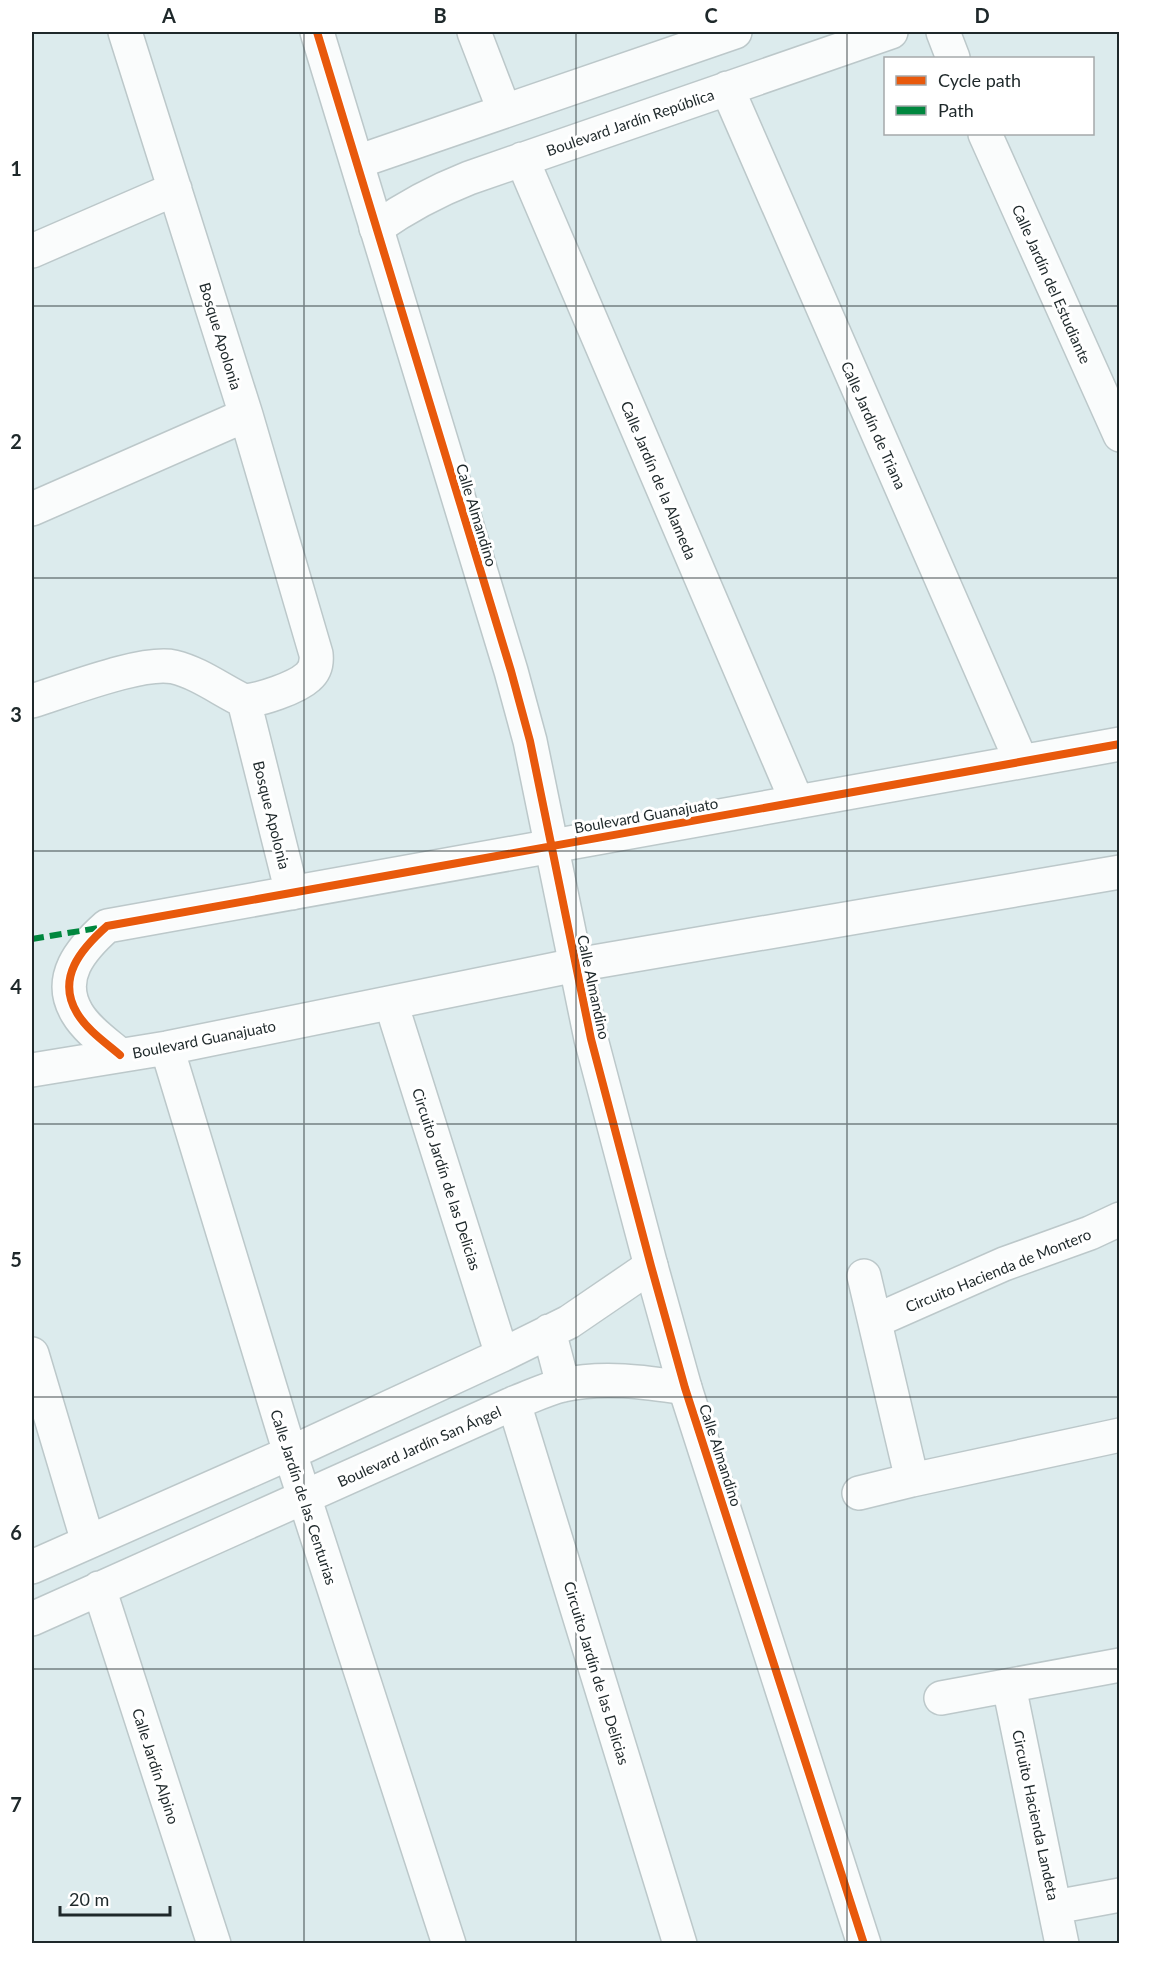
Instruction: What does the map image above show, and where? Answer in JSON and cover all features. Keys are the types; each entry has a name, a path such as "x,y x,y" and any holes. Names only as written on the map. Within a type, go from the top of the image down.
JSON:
{"street":[{"name":"Bosque Apolonia","path":"125,32 246,415 316,654 316,664 309,676 296,685 244,701 292,893"},
{"name":"Calle Almandino","path":"317,32 511,671 530,741 591,1039 651,1266 686,1388 864,1944"},
{"path":"474,32 504,110"},
{"name":"Boulevard Jardín República","path":"376,228 402,210 437,191 522,159 891,32"},
{"path":"943,32 954,57"},
{"path":"357,162 717,34"},
{"name":"Calle Jardín de Triana","path":"727,88 1021,761"},
{"name":"Calle Jardín del Estudiante","path":"986,135 1119,435"},
{"name":"Calle Jardín de la Alameda","path":"522,159 797,802"},
{"path":"32,251 175,189"},
{"path":"32,509 246,415"},
{"path":"32,701 139,668 157,666 172,666 190,672 244,701"},
{"name":"Boulevard Guanajuato","path":"120,1055 78,1015 69,997 70,975 78,955 107,926 1119,744"},
{"name":"Boulevard Guanajuato","path":"32,1070 167,1048 576,965 1119,872"},
{"name":"Circuito Jardín de las Delicias","path":"391,1003 502,1355"},
{"name":"Calle Jardín de las Centurias","path":"167,1048 290,1454 449,1944"},
{"name":"Circuito Hacienda de Montero","path":"875,1321 1004,1264 1090,1233 1119,1219"},
{"path":"32,1567 290,1454 502,1355 586,1311 651,1266"},
{"path":"864,1276 912,1480"},
{"path":"549,1331 563,1385"},
{"path":"32,1354 88,1542"},
{"name":"Boulevard Jardín San Ángel","path":"32,1619 514,1403 563,1385 601,1381 638,1381 686,1388"},
{"name":"Circuito Jardín de las Delicias","path":"514,1403 680,1944"},
{"path":"860,1493 1119,1435"},
{"name":"Calle Jardín Alpino","path":"99,1588 214,1944"},
{"path":"941,1698 1119,1665"},
{"name":"Circuito Hacienda Landeta","path":"1009,1686 1062,1944"},
{"path":"1055,1907 1119,1895"}],"marked path":[{"path":"32,939 104,927"}],"cycle path":[{"path":"317,32 511,671 530,741 591,1039 685,1388 864,1944"},
{"path":"120,1055 81,1019 71,1000 69,988 74,965 88,944 107,926 1120,744"}]}
